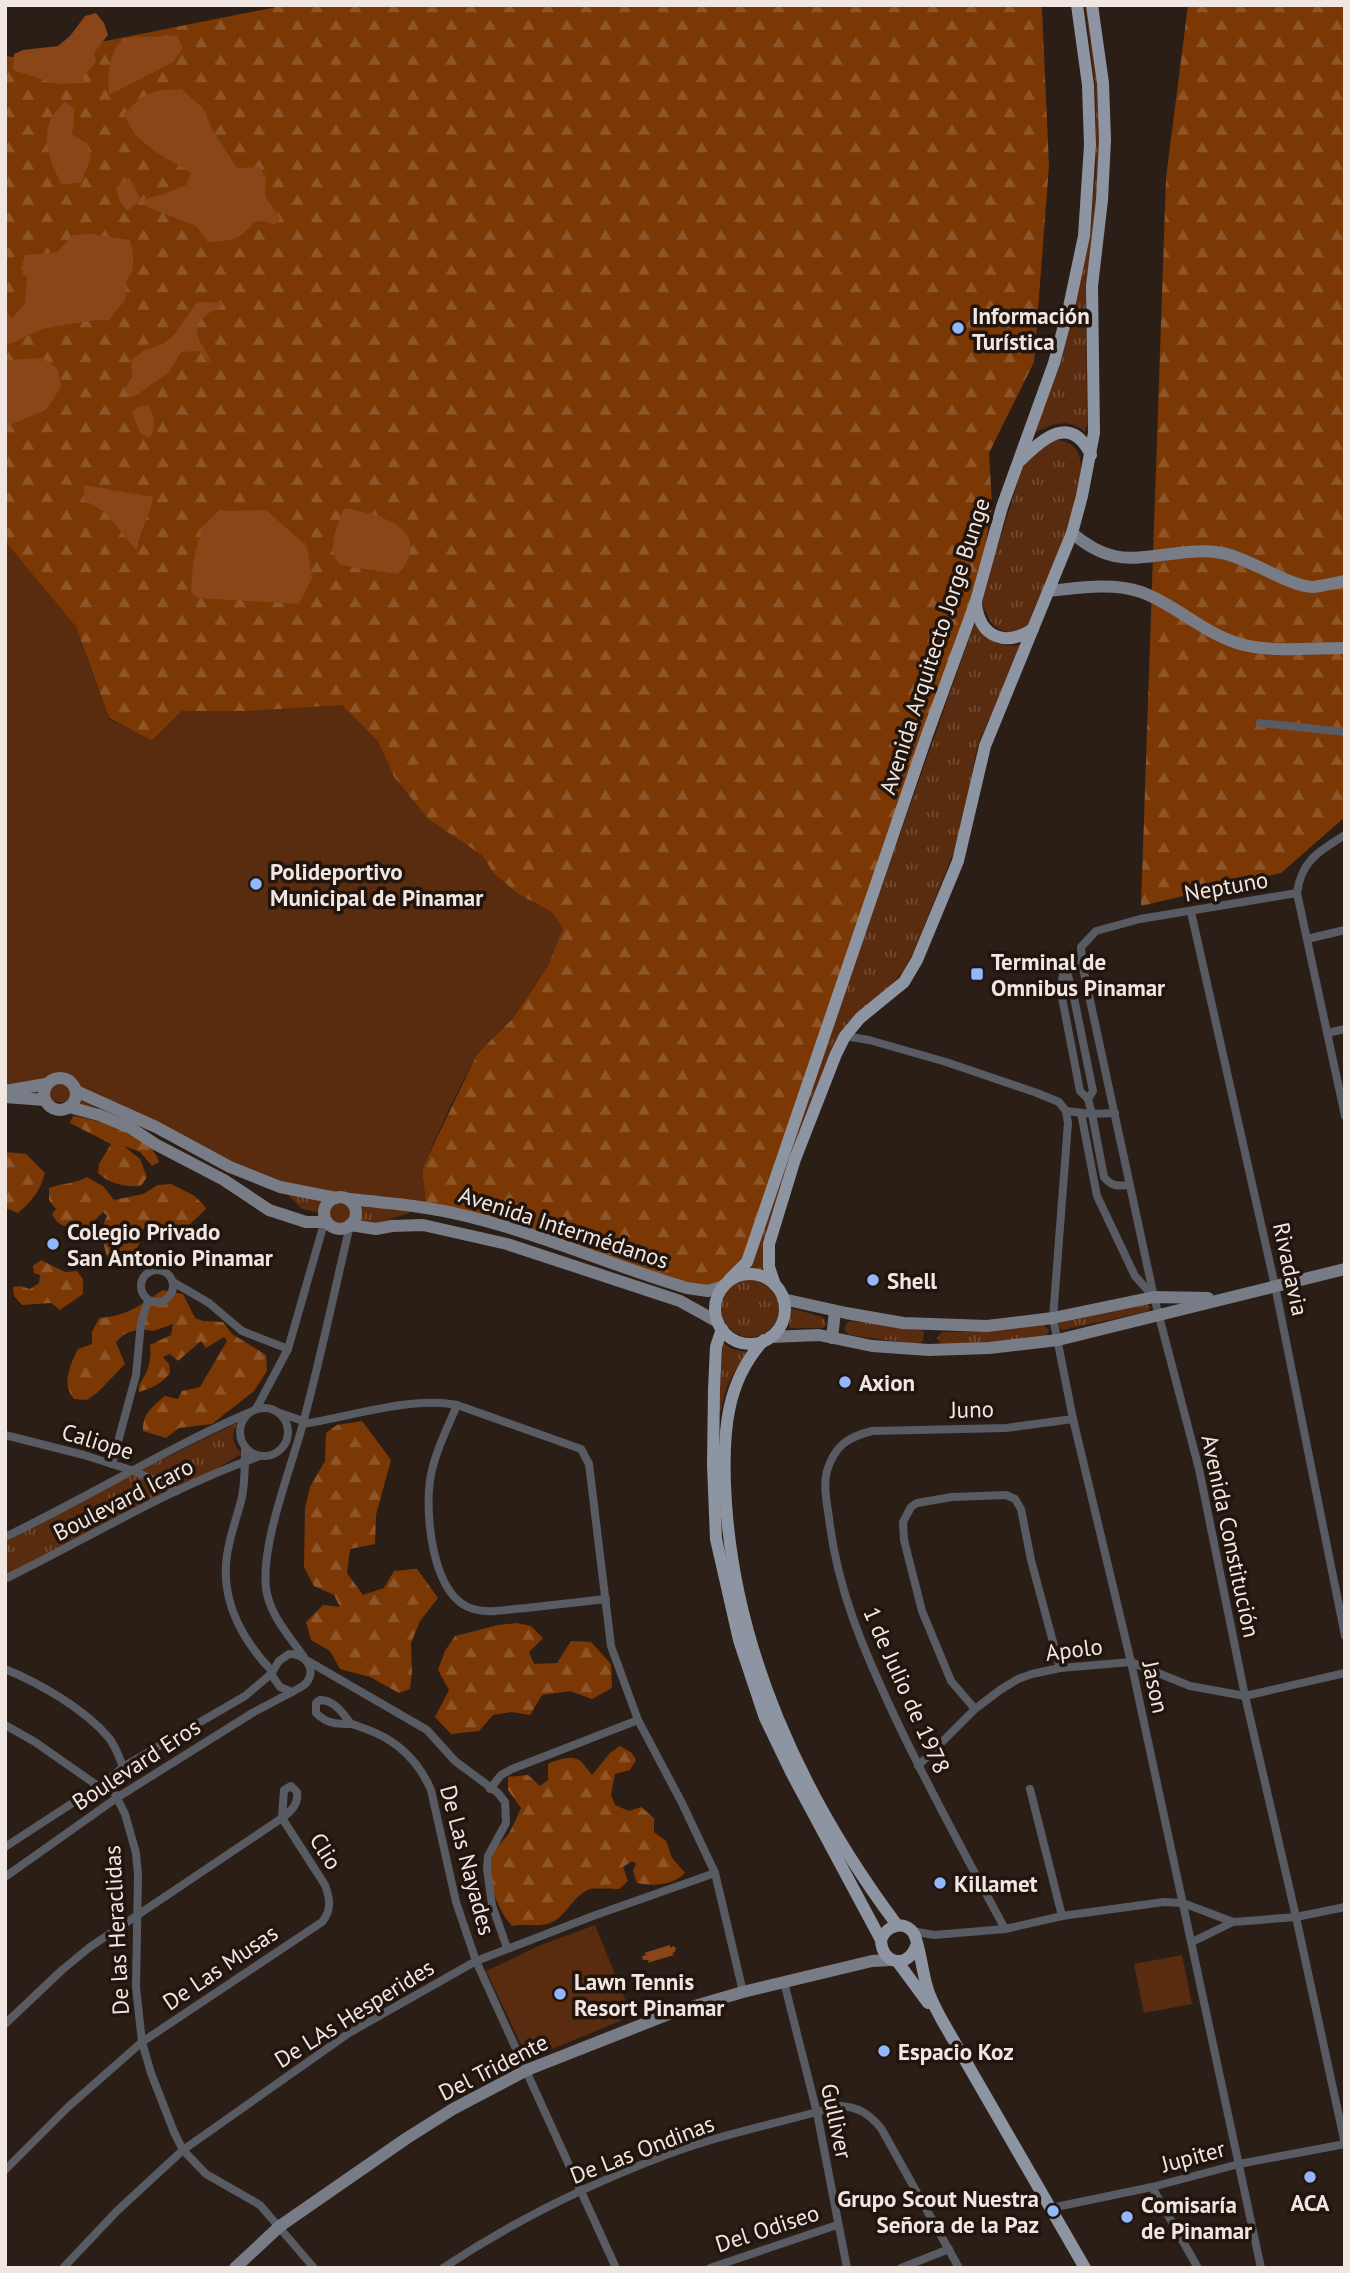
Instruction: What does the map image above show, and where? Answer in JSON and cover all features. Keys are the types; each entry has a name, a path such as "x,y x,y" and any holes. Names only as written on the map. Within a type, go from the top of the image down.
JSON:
{"main road":[{"name":"Avenida Arquitecto Jorge Bunge","path":"727,1283 747,1262 923,747 976,601 1002,507 1054,363 1084,236 1090,145 1088,85 1077,5"},
{"path":"897,1925 838,1839 802,1773 781,1727 751,1641 734,1576 727,1524 724,1466 726,1432 731,1397 739,1375 783,1320 783,1299 769,1267 769,1244 795,1159 845,1036 860,1018 904,982 917,960 958,861 985,746 1072,533 1094,433 1092,286 1102,200 1105,140 1103,83 1092,5"},
{"path":"1018,463 1042,439 1054,433 1076,436 1086,444 1091,455"},
{"path":"1072,533 1087,545 1117,557 1221,552 1310,587 1345,581"},
{"path":"1049,591 1092,587 1123,588 1142,593 1236,643 1256,647 1345,648"},
{"path":"976,601 978,618 988,631 1003,639 1020,638 1034,628"},
{"path":"65,1078 74,1085 76,1091 74,1102 59,1110 48,1105 43,1092 52,1079 65,1078"},
{"path":"5,1091 46,1084"},
{"name":"Avenida Intermédanos","path":"76,1091 156,1127 230,1167 280,1187 342,1199 426,1207 467,1216 511,1228 687,1288 708,1291 727,1283"},
{"path":"5,1097 45,1100"},
{"path":"69,1107 131,1128 269,1210 306,1223 327,1222"},
{"path":"351,1225 356,1218 356,1210 342,1199 327,1204 327,1222 340,1229 351,1225 376,1229 423,1225 507,1244 680,1301 720,1326 730,1338 753,1343 767,1339 819,1335 872,1346 929,1350 989,1348 1058,1340 1345,1269"},
{"path":"775,1285 758,1275 748,1274 727,1283 715,1303 720,1326 714,1389 716,1539 739,1640 765,1718 881,1942 884,1953 894,1960 943,2022"},
{"path":"783,1299 903,1323 987,1326 1053,1318 1154,1297 1222,1298"},
{"path":"832,1338 835,1311"},
{"path":"929,1350 930,1325"},
{"path":"881,1942 886,1930 897,1925 912,1931 927,1989 943,2022 1085,2268"},
{"name":"Del Tridente","path":"848,1967 872,1953 881,1942"},
{"path":"894,1960 912,1956 916,1946"},
{"name":"Del Tridente","path":"235,2268 279,2226 407,2138 453,2109 527,2070 643,2023 743,1992 872,1961 894,1960"}],"street":[{"path":"1260,723 1345,732"},
{"name":"Neptuno","path":"1087,938 1096,931 1129,922 1297,893 1299,877 1305,866 1345,835"},
{"path":"1297,893 1345,1116"},
{"name":"Rivadavia","path":"1191,912 1275,1286 1345,1636"},
{"path":"1307,939 1345,930"},
{"name":"Avenida Constitución","path":"1087,938 1081,947 1082,963 1154,1297 1199,1469 1245,1696 1345,2144"},
{"path":"1065,968 1082,963"},
{"path":"1065,968 1060,987 1080,1091 1088,1099 1104,1177 1116,1186 1130,1185"},
{"path":"1065,968 1072,988 1093,1091 1088,1099"},
{"path":"1327,1033 1345,1028"},
{"path":"845,1036 869,1040 946,1062 1024,1088 1059,1102 1066,1111 1115,1113"},
{"name":"Jason","path":"1066,1111 1068,1123 1053,1318 1073,1419 1131,1662 1261,2268"},
{"path":"1081,1112 1097,1196 1135,1276 1154,1297"},
{"path":"272,1672 279,1661 289,1654 299,1654 306,1659 311,1672 310,1678 292,1692 280,1687 236,1620 226,1586 226,1565 243,1494 245,1448 240,1430 241,1424 268,1391 288,1349 323,1227 327,1222"},
{"name":"De Las Nayades","path":"351,1225 303,1424 271,1537 265,1573 266,1590 276,1617 306,1659 427,1730 454,1761 498,1793 505,1802 506,1823 488,1856 486,1870 492,1905 507,1948"},
{"path":"112,1464 136,1375 141,1323 148,1301 140,1287 142,1277 151,1270 162,1270 173,1282 169,1297 159,1302 148,1301"},
{"path":"173,1282 209,1303 242,1331 288,1349"},
{"path":"252,1411 267,1408 303,1424 425,1403 457,1405 581,1449 589,1464 611,1646 638,1720 715,1873 743,1992"},
{"path":"457,1405 435,1457 430,1481 429,1508 434,1558 454,1599 469,1608 488,1612 606,1599"},
{"name":"Boulevard Icaro","path":"5,1537 252,1411"},
{"path":"278,1413 283,1417 288,1429 286,1442"},
{"name":"Juno","path":"836,1452 853,1436 872,1431 1006,1428 1073,1419"},
{"path":"245,1448 266,1457 278,1452 303,1424"},
{"name":"Caliope","path":"5,1435 134,1471 177,1491"},
{"name":"1 de Julio de 1978","path":"836,1452 826,1472 826,1495 831,1537 842,1588 869,1661 918,1766 1005,1929"},
{"name":"Boulevard Icaro","path":"5,1579 177,1491 260,1456"},
{"path":"975,1710 951,1681 922,1611 904,1539 903,1522 911,1507 917,1503 952,1497 1006,1495 1015,1499 1021,1509 1031,1560 1060,1668"},
{"name":"Apolo","path":"918,1766 975,1710 1000,1690 1032,1674 1060,1668 1131,1662 1190,1686 1245,1696 1345,1673"},
{"path":"5,1669 28,1679 82,1714 108,1738 123,1767"},
{"name":"Boulevard Eros","path":"5,1847 108,1780 123,1767 245,1696 272,1672"},
{"name":"Boulevard Eros","path":"5,1877 117,1797 254,1712 292,1692"},
{"path":"490,1789 501,1775 512,1769 638,1720"},
{"name":"De Las Nayades","path":"351,1724 392,1741 409,1754 426,1777 456,1902 476,1961 616,2268"},
{"path":"5,1725 35,1742 98,1786"},
{"name":"De las Heraclidas","path":"108,1780 132,1834 136,1853 136,1987 142,2042 174,2132 183,2150 206,2174 260,2205 314,2268"},
{"path":"1030,1789 1062,1916"},
{"name":"Clio","path":"137,1917 282,1818 325,1885 329,1907"},
{"name":"De LAs Hesperides","path":"63,2268 117,2211 183,2150 339,2039 476,1961 715,1873"},
{"path":"912,1931 934,1935 1005,1929 1062,1916 1164,1902 1183,1903 1233,1922"},
{"name":"De Las Musas","path":"5,2170 68,2107 142,2042 322,1922 329,1907"},
{"path":"1192,1942 1233,1922 1296,1917 1345,1907"},
{"path":"5,2024 90,1947 137,1917"},
{"name":"Gulliver","path":"784,1982 817,2113 847,2268"},
{"name":"De Las Ondinas","path":"443,2268 511,2227 581,2191 667,2155 840,2106 853,2107 868,2114 881,2128 949,2249"},
{"name":"Jupiter","path":"1051,2208 1152,2187 1239,2164 1345,2144"},
{"path":"1152,2187 1198,2268"},
{"name":"Del Odiseo","path":"710,2268 837,2225"},
{"path":"901,2268 949,2249 960,2268"}],"green space":[{"path":"286,5 1040,5 1042,9 1049,166 1034,362 989,453 992,506 976,601 747,1262 708,1291 426,1207 422,1169 477,1054 513,1018 548,966 551,912 518,894 494,874 482,856 428,819 394,777 377,740 247,711 182,711 152,741 109,718 76,627 5,542 5,56 20,58"},
{"path":"1085,5 1096,67 1100,144 1086,288 1087,423 1085,432 1073,425 1060,423 1035,433 1091,224 1096,166 1096,119 1095,85"},
{"path":"1188,5 1345,5 1345,817 1281,873 1141,906 1166,178"},
{"path":"1056,440 1067,442 1078,452 1081,469 1075,502 1051,577 1033,617 1021,630 1004,631 994,626 981,599 1023,466 1044,445"},
{"name":"Polideportivo Municipal de Pinamar","path":"5,541 76,627 109,719 152,740 182,711 247,711 342,705 377,740 394,777 428,819 483,856 494,874 518,894 552,912 563,928 548,966 513,1018 477,1054 451,1105 422,1169 426,1207 349,1199 280,1187 120,1110 5,1095"},
{"path":"975,622 999,644 1020,645 977,748 960,836 915,949 902,973 849,1021 839,1036 780,1191 768,1275 759,1270 746,1270"},
{"path":"73,1116 123,1130 154,1152 159,1162 152,1166 140,1152 124,1146 140,1159 147,1177 141,1186 118,1184 98,1173 99,1164 111,1144 70,1123"},
{"path":"5,1152 26,1154 45,1173 35,1195 18,1213 5,1208"},
{"path":"87,1177 104,1187 114,1200 143,1194 158,1185 171,1184 193,1195 206,1209 187,1227 157,1236 146,1227 141,1231 136,1251 121,1258 108,1259 102,1232 107,1216 103,1212 95,1220 95,1235 88,1237 79,1234 75,1227 59,1223 52,1214 56,1209 49,1200 49,1188"},
{"path":"280,1187 336,1198 426,1207 379,1223 339,1229 331,1226 317,1212 302,1209"},
{"path":"41,1260 65,1272 77,1271 83,1279 83,1294 60,1310 51,1303 22,1305 14,1296 13,1287 30,1289 39,1283 40,1275 34,1273 33,1266"},
{"path":"750,1279 761,1281 774,1292 779,1308 777,1319 766,1332 750,1337 739,1335 726,1324 721,1308 723,1297 734,1284"},
{"path":"163,1290 183,1294 195,1318 223,1322 232,1334 266,1355 267,1371 254,1391 212,1424 179,1428 166,1438 143,1431 146,1415 165,1396 178,1399 182,1391 200,1387 227,1341 224,1337 206,1348 201,1341 178,1361 170,1354 163,1357 169,1364 170,1373 160,1383 139,1392 139,1385 149,1364 150,1345 171,1335 173,1324 153,1331 142,1329 130,1332 116,1342 125,1364 98,1392 87,1400 74,1399 67,1381 78,1349 92,1344 92,1332 99,1318 126,1312"},
{"path":"1146,1304 1151,1307 1147,1312 1062,1330 1058,1326 1060,1323"},
{"path":"791,1308 822,1317 826,1326 789,1328"},
{"path":"850,1321 918,1328 924,1332 923,1341 916,1344 849,1335 844,1329"},
{"path":"1042,1324 1049,1330 1046,1337 942,1345 937,1338 942,1332 994,1331"},
{"path":"723,1343 732,1349 747,1352 730,1380 721,1411 718,1411"},
{"path":"362,1421 391,1460 376,1515 375,1544 350,1549 347,1573 363,1595 384,1588 394,1571 417,1569 438,1598 420,1621 411,1643 410,1689 399,1693 370,1677 340,1669 330,1651 311,1640 306,1622 323,1605 340,1607 334,1595 314,1586 304,1567 305,1508 310,1487 325,1461 326,1433 337,1425"},
{"path":"237,1423 234,1440 242,1454 177,1491 5,1579 5,1536"},
{"path":"517,1623 531,1626 543,1638 529,1652 534,1664 557,1663 571,1641 591,1642 611,1664 612,1688 592,1699 570,1691 542,1695 530,1715 511,1712 493,1715 479,1731 451,1734 435,1717 449,1690 438,1670 445,1651 455,1636"},
{"path":"620,1746 632,1753 636,1760 630,1770 615,1774 611,1795 615,1805 629,1811 641,1807 654,1818 654,1832 666,1841 672,1858 685,1873 662,1884 637,1883 633,1871 636,1864 632,1861 623,1867 628,1881 619,1889 585,1891 551,1923 512,1926 497,1902 491,1874 494,1852 509,1833 521,1808 508,1790 508,1777 528,1775 540,1786 548,1780 548,1764 568,1758 579,1760 592,1775 610,1753"},
{"name":"Lawn Tennis Resort Pinamar","path":"595,1925 632,2016 528,2059 486,1971 541,1945"},
{"path":"1182,1955 1192,2004 1144,2013 1134,1964"}],"shaded area":[{"path":"96,13 104,23 108,35 94,53 96,61 90,70 84,73 83,83 57,84 13,70 14,54 23,50 58,46 70,36 85,16"},
{"path":"177,36 183,47 174,62 109,95 111,61 118,46 132,37"},
{"path":"181,89 202,107 212,129 237,168 260,167 266,179 265,196 280,218 275,225 264,221 254,222 234,239 208,242 196,226 148,207 141,200 186,185 191,173 156,152 136,136 124,115 137,101 149,94"},
{"path":"65,102 74,109 71,134 86,143 91,158 81,182 62,185 52,163 47,131 56,111"},
{"path":"129,177 141,200 127,211 119,200 116,187"},
{"path":"92,234 130,240 133,270 127,280 125,300 109,320 45,328 5,346 5,311 12,318 25,304 27,277 21,268 25,255 57,252 73,235"},
{"path":"197,302 223,303 199,321 197,327 199,340 213,365 200,351 181,352 169,372 137,395 129,397 126,387 132,377 131,360 145,350 163,344 175,334"},
{"path":"42,358 57,368 61,387 46,410 5,427 5,362"},
{"path":"149,405 154,421 150,438 141,434 132,413 137,407"},
{"path":"84,485 153,497 137,551 106,513 84,500"},
{"path":"344,508 389,521 407,535 411,544 409,556 397,574 340,565 333,552 333,545"},
{"path":"266,510 307,546 312,578 299,604 198,598 191,593 193,563 202,527 219,511"},
{"path":"670,1945 670,1948 676,1948 672,1953 674,1955 647,1963 649,1960 643,1960 642,1956 647,1955 644,1953"}],"place":[{"name":"Información Turística","path":"958,328"},
{"name":"Polideportivo Municipal de Pinamar","path":"256,884"},
{"name":"Terminal de Omnibus Pinamar","path":"977,974"},
{"name":"Colegio Privado San Antonio Pinamar","path":"53,1244"},
{"name":"Shell","path":"873,1280"},
{"name":"Axion","path":"845,1382"},
{"name":"Killamet","path":"940,1883"},
{"name":"Lawn Tennis Resort Pinamar","path":"560,1994"},
{"name":"Espacio Koz","path":"884,2051"},
{"name":"ACA","path":"1310,2177"},
{"name":"Grupo Scout Nuestra Señora de la Paz","path":"1053,2211"},
{"name":"Comisaría de Pinamar","path":"1127,2217"}]}
